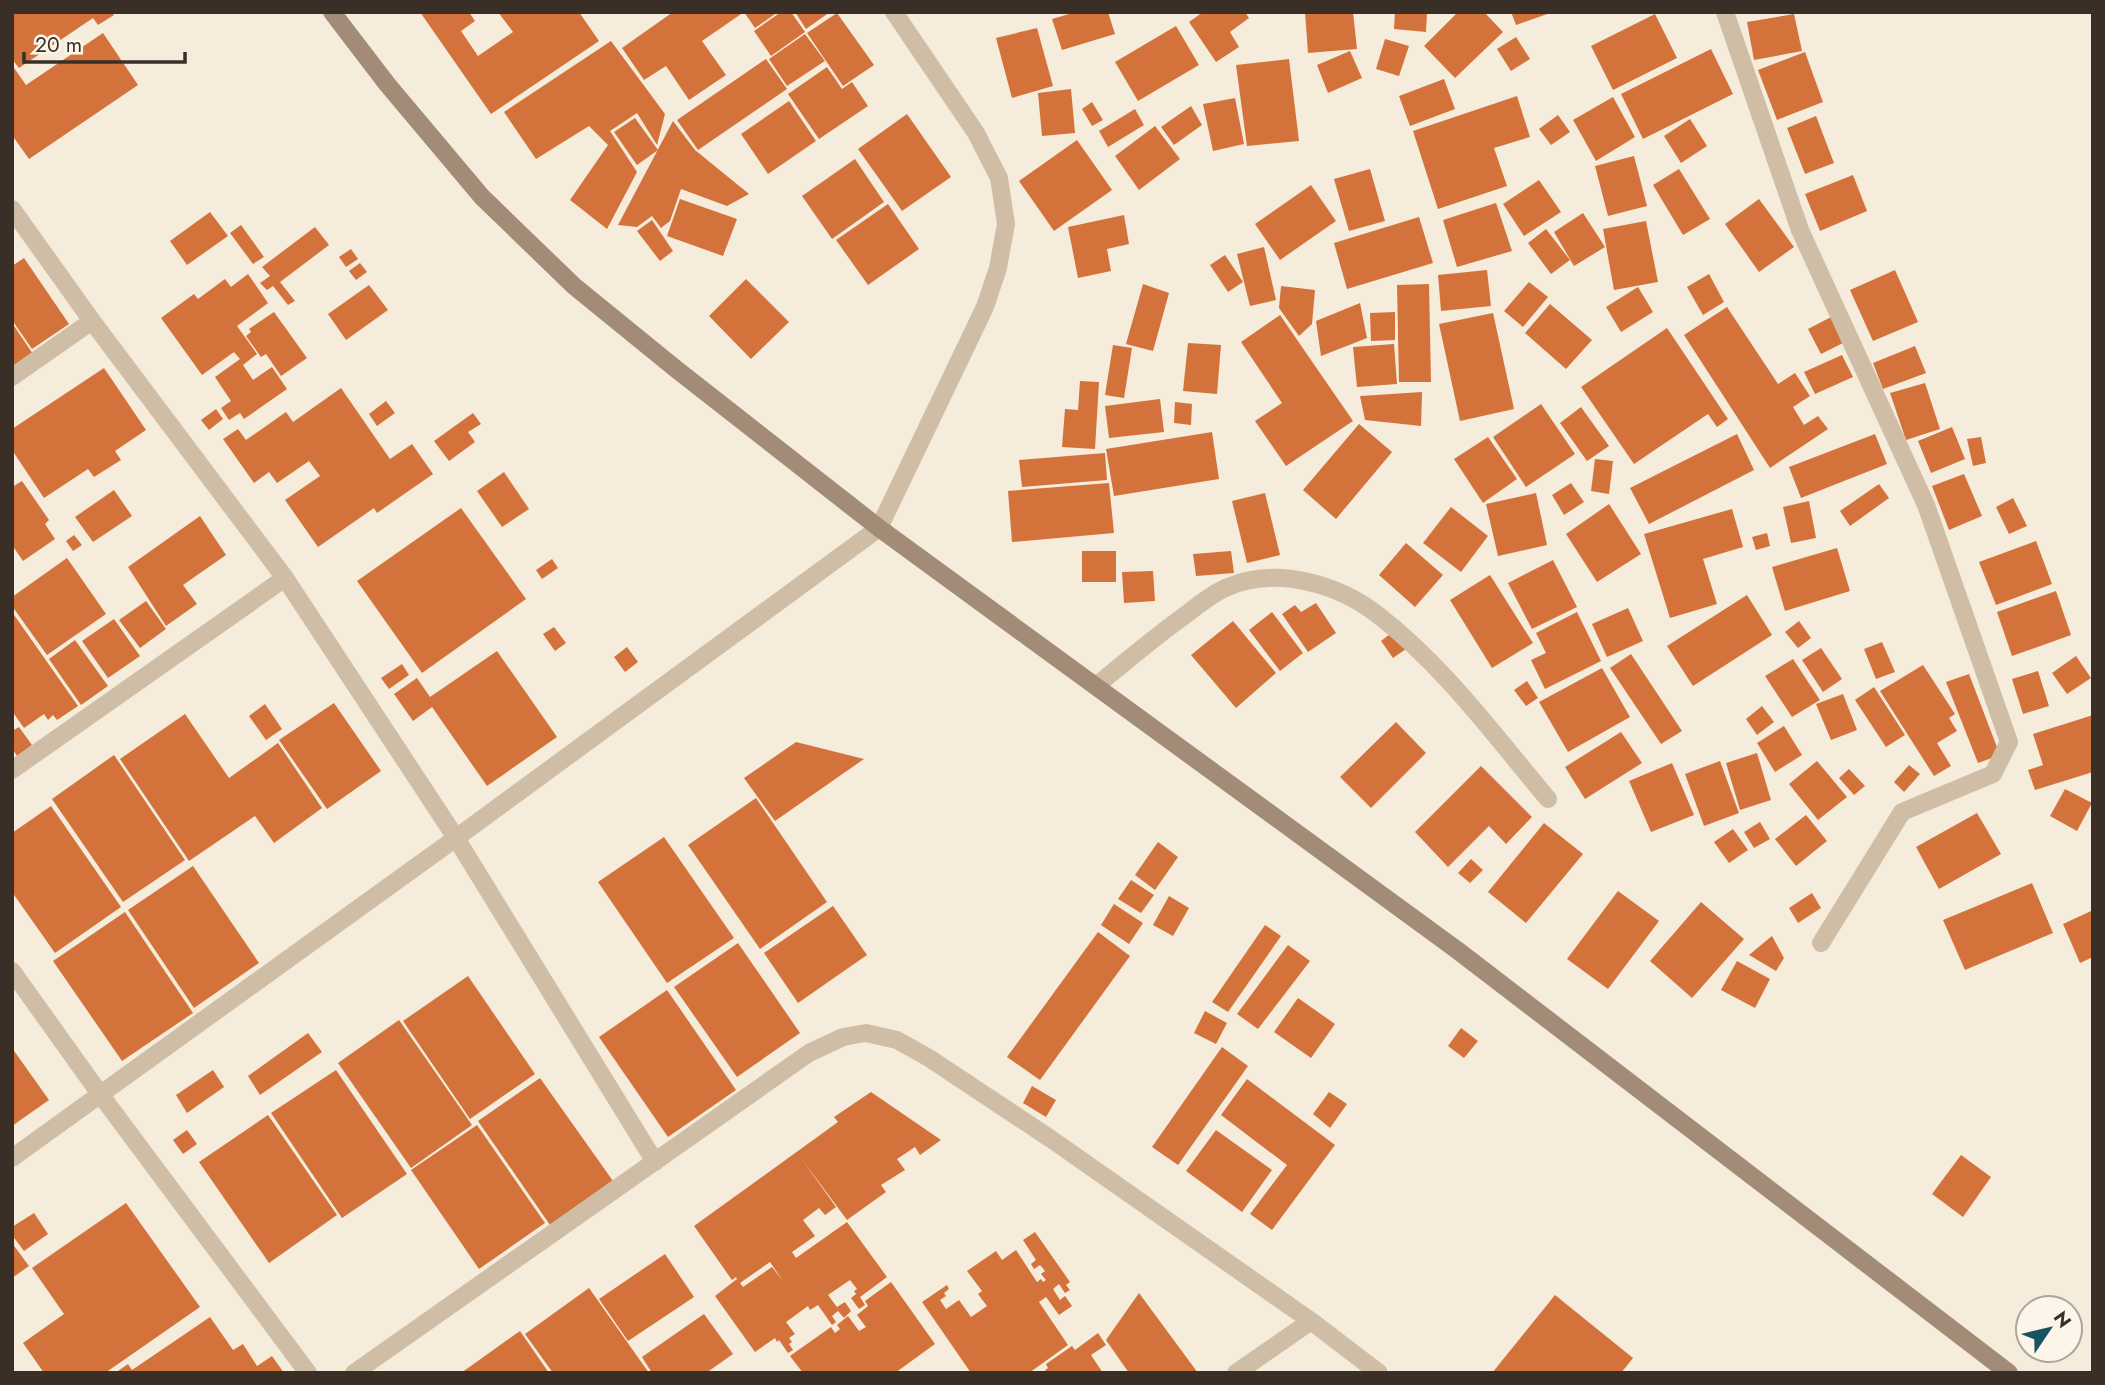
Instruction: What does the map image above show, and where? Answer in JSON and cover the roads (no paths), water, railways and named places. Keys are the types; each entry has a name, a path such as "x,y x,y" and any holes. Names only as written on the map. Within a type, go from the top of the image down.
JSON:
{"main road":[{"path":"332,12 387,84 482,197 574,286 676,369 879,528 1457,950 2009,1373"}],"street":[{"path":"12,1158 456,838 879,528 985,307 998,268 1006,224 999,178 976,133 894,12"},
{"path":"1725,12 1800,230 1926,505 2009,742 1993,774 1902,812 1821,943"},
{"path":"12,209 92,321 285,578 456,838 656,1162"},
{"path":"12,377 92,321"},
{"path":"12,771 285,578"},
{"path":"1096,686 1177,620 1227,587 1262,578 1298,579 1332,589 1377,614 1450,683 1548,799"},
{"path":"12,971 308,1373"},
{"path":"354,1373 809,1053 843,1037 866,1033 897,1040 929,1058 1051,1139 1311,1321 1379,1373"},
{"path":"1236,1373 1311,1321"}]}
